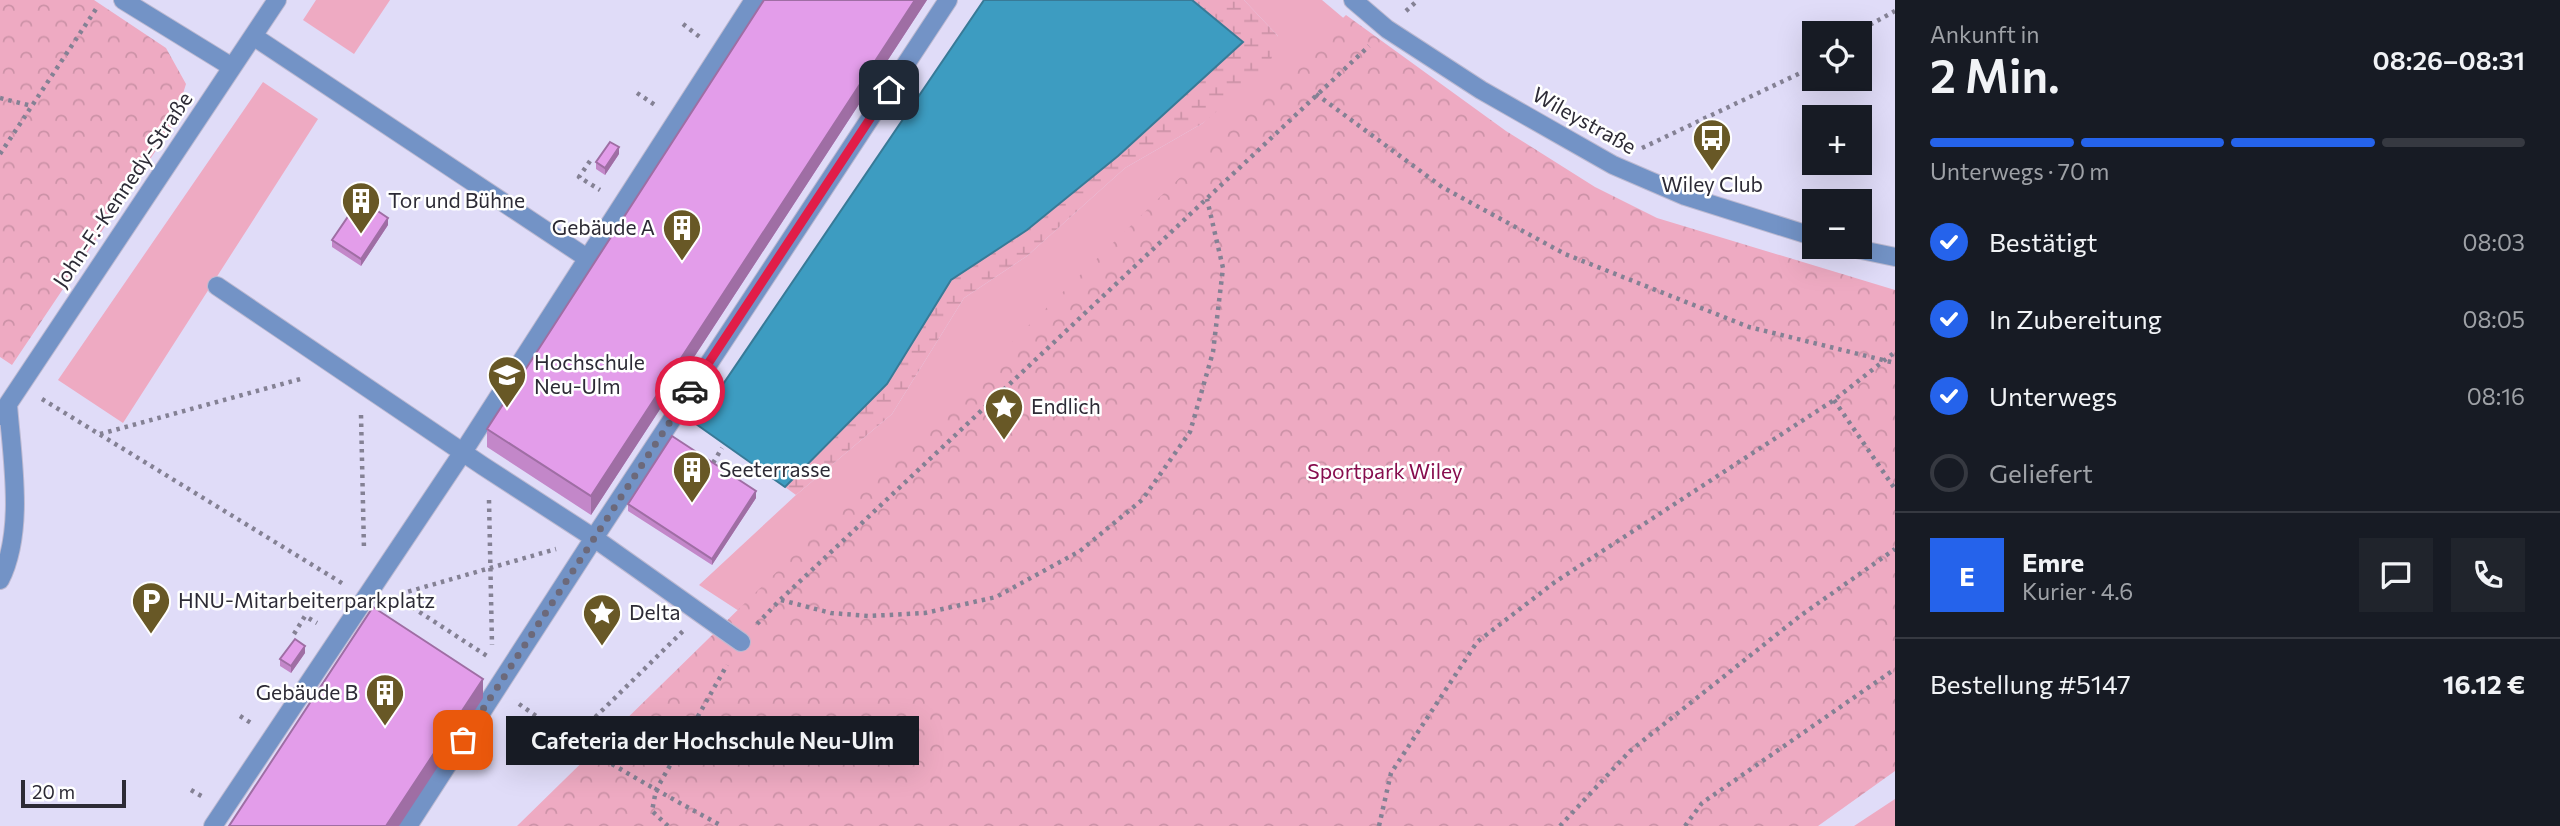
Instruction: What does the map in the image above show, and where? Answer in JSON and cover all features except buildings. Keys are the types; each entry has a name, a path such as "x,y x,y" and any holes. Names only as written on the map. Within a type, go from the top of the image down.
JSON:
{"street":[{"path":"123,0 232,67"},
{"name":"John-F.-Kennedy-Straße","path":"0,580 8,558 14,486 4,411 276,0"},
{"path":"213,826 364,596 463,453 754,0"},
{"path":"408,826 948,0"},
{"name":"Wileystraße","path":"1353,0 1387,29 1481,90 1613,165 1685,196 1802,233"},
{"path":"253,36 587,258"},
{"path":"1872,252 1895,257"},
{"path":"217,286 488,470 594,538 741,642"}],"path":[{"path":"0,154 102,0"},
{"path":"1872,23 1895,11"},
{"path":"682,24 699,36"},
{"path":"668,826 652,811 656,790 741,642 780,600 1387,29"},
{"path":"1613,165 1635,151 1802,72"},
{"path":"636,93 653,104"},
{"path":"1316,94 1442,187 1565,254 1749,327 1895,363"},
{"path":"0,98 32,106"},
{"path":"590,161 579,177 621,204"},
{"path":"780,600 831,613 869,616 925,613 996,597 1080,551 1142,500 1190,432 1213,352 1223,268 1207,199"},
{"path":"1379,826 1391,773 1477,642 1555,582 1835,400 1895,352"},
{"path":"99,435 339,369"},
{"path":"361,383 364,596"},
{"path":"21,386 364,596"},
{"path":"1835,400 1895,489"},
{"path":"713,463 722,448"},
{"path":"488,470 490,568 493,660 395,596 490,568 594,538"},
{"path":"1560,826 1630,751 1800,616 1895,549"},
{"path":"571,741 701,614"},
{"path":"1685,826 1702,803 1895,669"},
{"path":"496,688 571,741 722,826"}],"green space":[{"path":"0,0 94,0 166,48 186,84 173,125 12,365 0,357"},
{"path":"316,0 390,0 354,54 303,20"},
{"path":"1192,0 1244,0 1278,36 1269,67 1203,123 1125,168 1027,256 964,298 892,414 796,495 785,487 887,384 951,280 1027,230 1118,156 1243,42"},
{"path":"1244,0 1322,0 1360,32 742,613 699,585 796,495 892,414 964,298 1027,256 1125,168 1203,123 1278,36"},
{"name":"Sportpark Wiley","path":"1346,15 1506,131 1595,187 1657,218 1895,290 1895,771 1818,826 517,826"},
{"path":"263,82 318,119 123,423 58,380"},
{"path":"1895,799 1895,826 1854,826"}],"water":[{"path":"984,0 1192,0 1243,42 1118,156 1027,230 951,280 887,384 785,487 696,424"}],"way so far":[{"path":"463,740 690,391"}],"place":[{"name":"Wiley Club","path":"1712,172"},
{"name":"Tor und Bühne","path":"361,235"},
{"name":"Gebäude A","path":"682,262"},
{"name":"Hochschule Neu-Ulm","path":"507,409"},
{"name":"Endlich","path":"1004,441"},
{"name":"Seeterrasse","path":"692,504"},
{"name":"HNU-Mitarbeiterparkplatz","path":"151,635"},
{"name":"Delta","path":"602,647"},
{"name":"Gebäude B","path":"385,727"},
{"name":"Cafeteria der Hochschule Neu-Ulm","path":"463,740"}],"route":[{"path":"690,391 889,90"}]}
